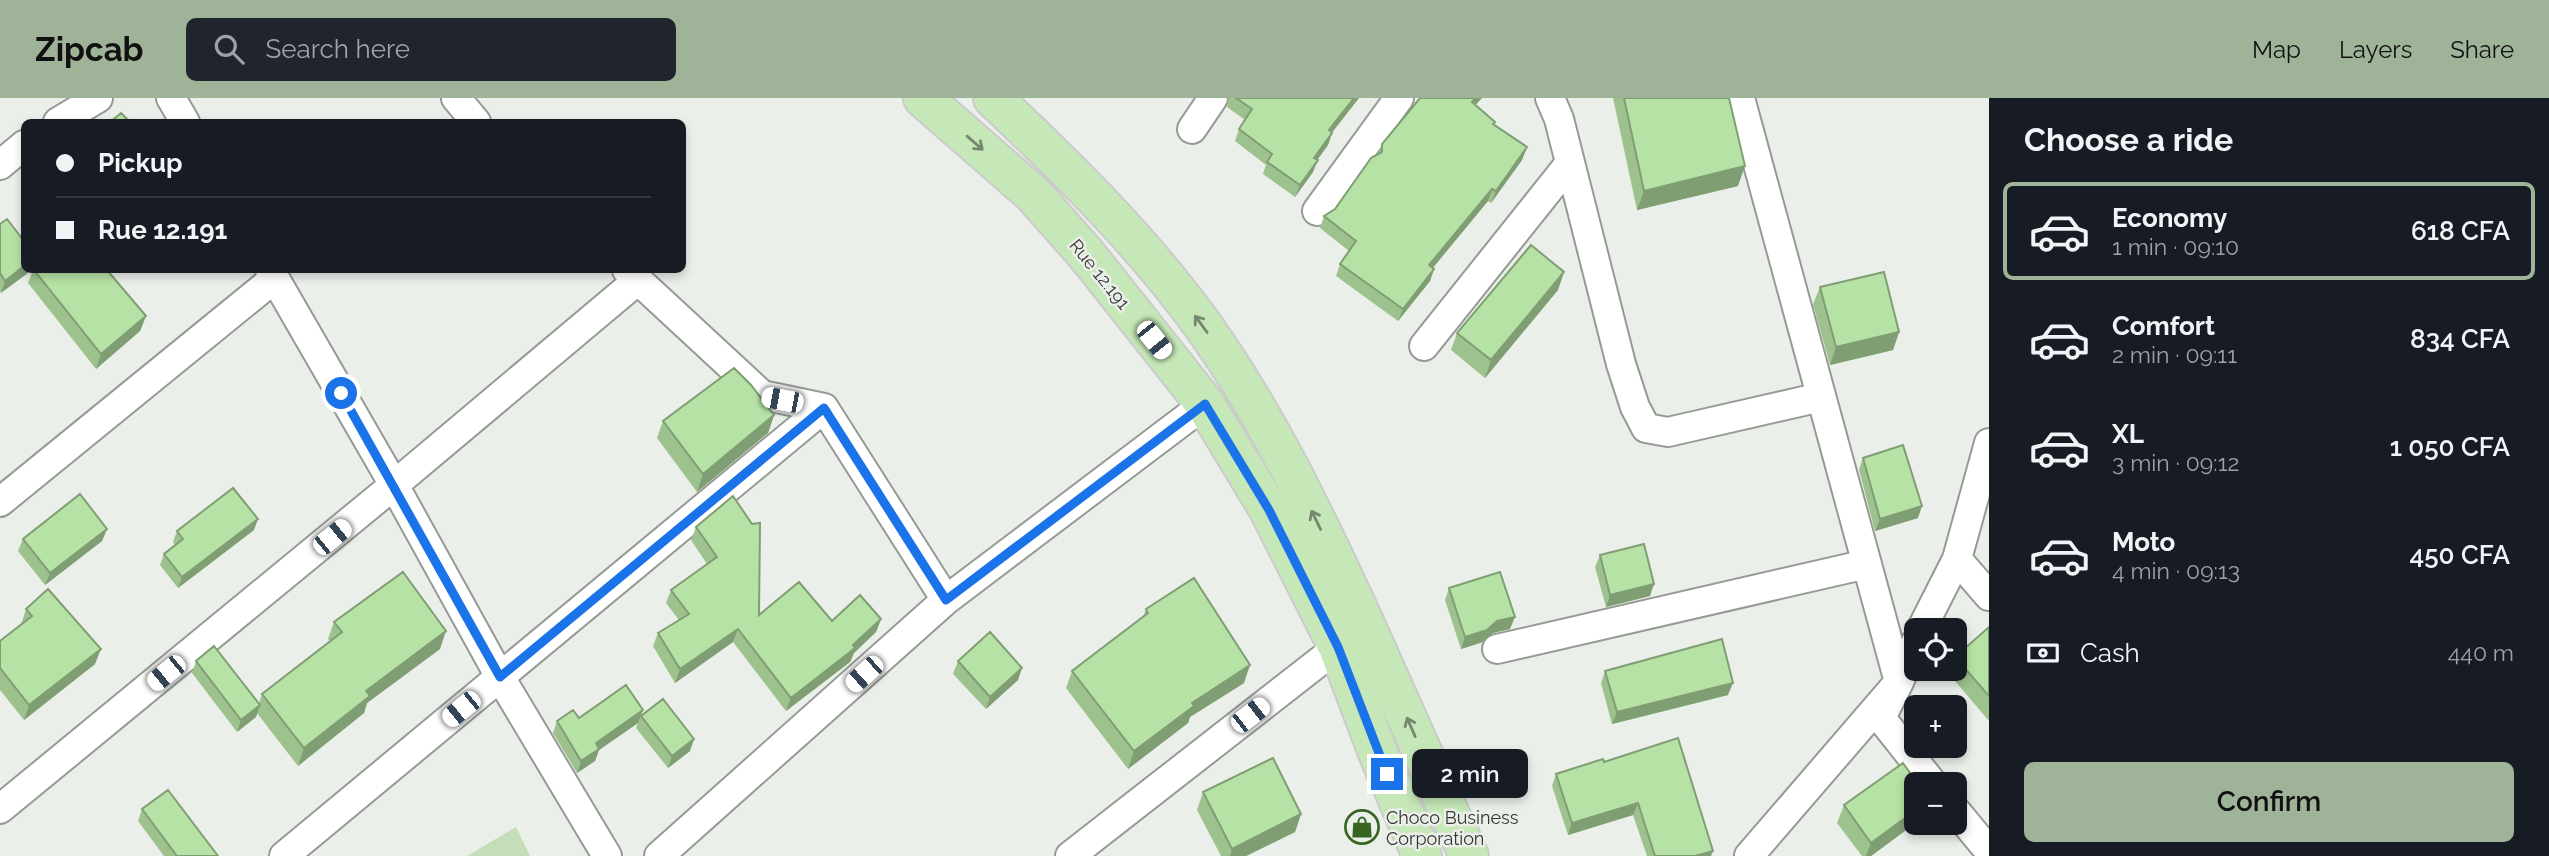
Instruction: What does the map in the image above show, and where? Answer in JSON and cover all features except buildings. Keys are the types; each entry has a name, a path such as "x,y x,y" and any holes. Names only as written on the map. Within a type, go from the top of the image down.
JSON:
{"main road":[{"name":"Rue 12.191","path":"923,98 1033,194 1086,254 1205,404 1269,510 1338,647 1378,753 1422,856"},
{"path":"993,98 1103,203 1162,271 1204,327 1247,392 1295,477 1332,553 1469,856"}],"street":[{"path":"63,119 98,98"},
{"path":"171,98 183,119"},
{"path":"456,98 474,119"},
{"path":"1192,129 1213,98"},
{"path":"1317,211 1399,98"},
{"path":"1550,98 1559,119 1621,364 1634,407 1646,428 1668,432 1821,397"},
{"path":"1740,98 1899,682"},
{"path":"0,165 21,148"},
{"path":"1424,346 1570,163"},
{"path":"0,502 272,274 394,485 500,677 607,856"},
{"path":"0,809 394,485 633,275 762,396 824,408 946,600"},
{"path":"659,856 946,600 1205,404"},
{"path":"284,856 824,408"},
{"path":"1927,618 1956,559 1989,443"},
{"path":"1956,559 1989,596"},
{"path":"1497,649 1867,564"},
{"path":"1074,855 1338,647"},
{"path":"1904,670 1881,718 1924,772"},
{"path":"1749,856 1899,682"},
{"path":"1967,824 1989,851"}],"green space":[{"path":"516,827 530,856 467,856"}],"place":[{"name":"Choco Business Corporation","path":"1362,827"}],"route":[{"path":"341,393 500,677 824,408 946,600 1205,404 1269,510 1338,647 1387,774"}]}
